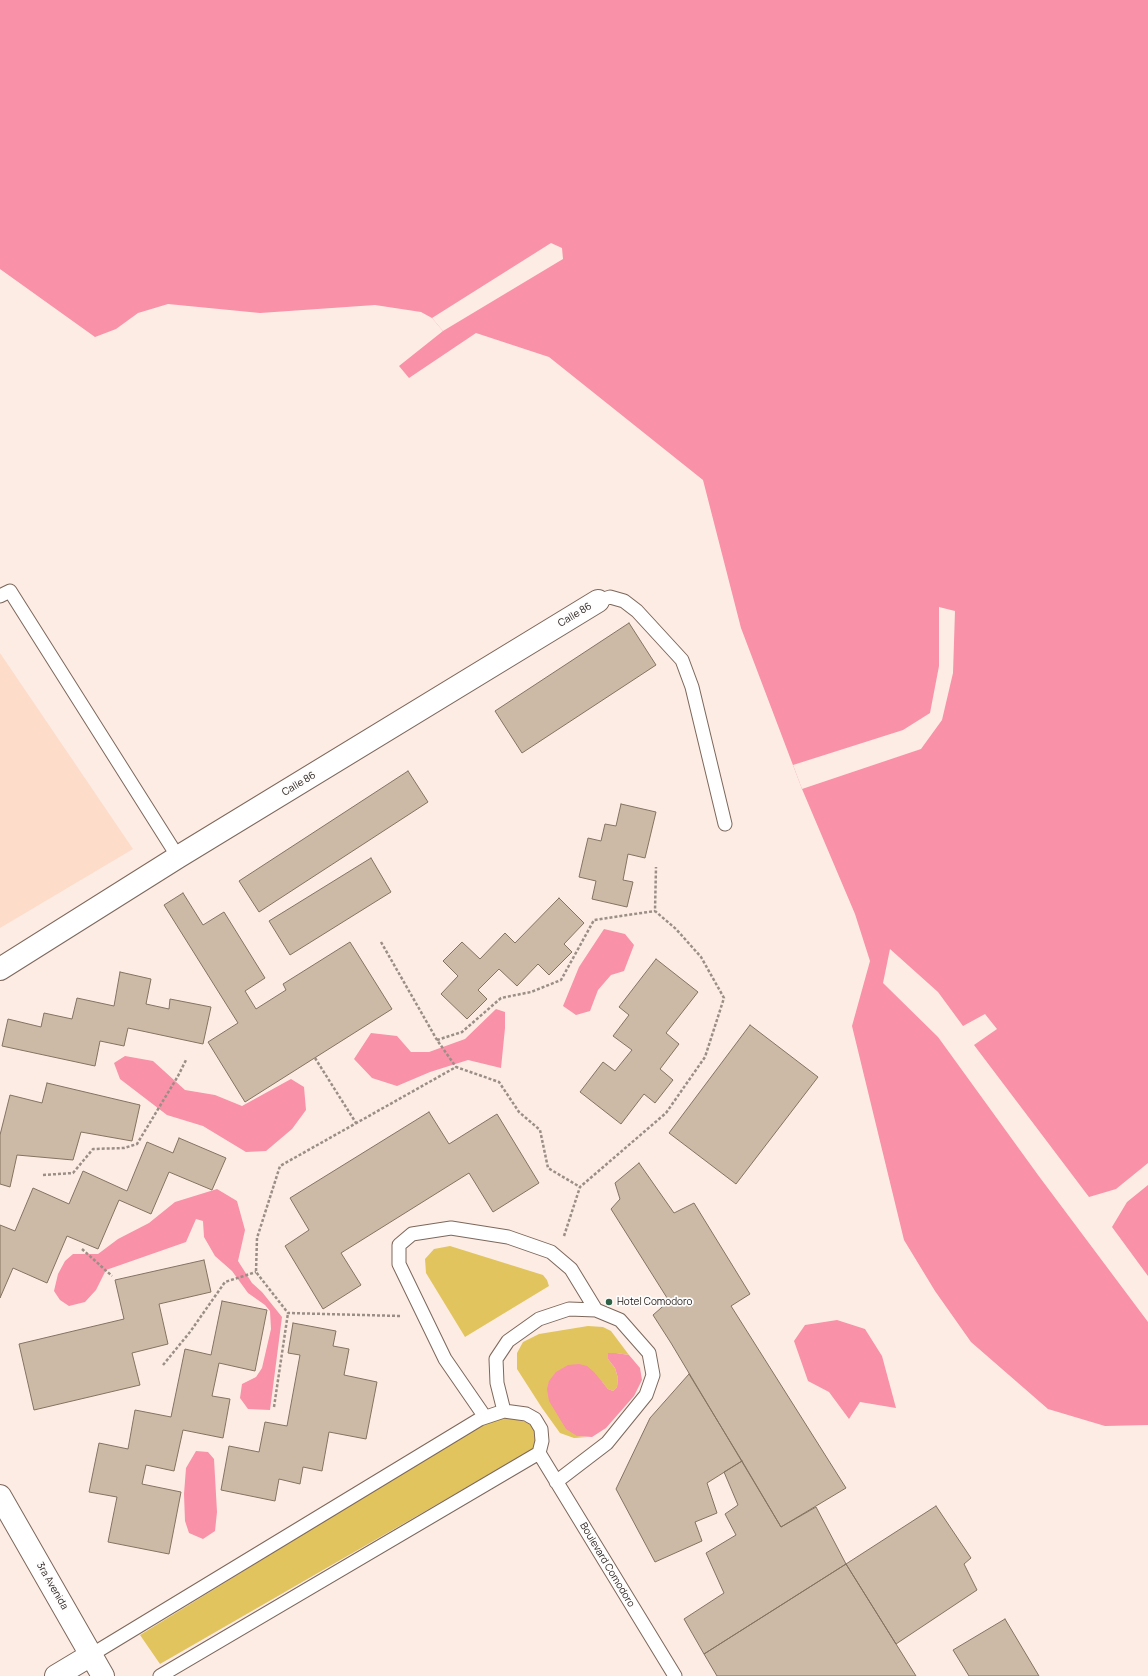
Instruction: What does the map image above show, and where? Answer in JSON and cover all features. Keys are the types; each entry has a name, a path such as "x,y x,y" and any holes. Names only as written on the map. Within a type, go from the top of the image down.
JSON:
{"street":[{"name":"Calle 86","path":"0,969 178,857 598,600"},
{"name":"3ra Avenida","path":"0,1496 103,1676"},
{"path":"56,1676 91,1655"}],"lane":[{"path":"5,593 178,857"},
{"path":"598,600 610,598 624,602 637,611 682,660 692,687 725,824"},
{"path":"485,1417 445,1359 399,1264 399,1245 412,1234 450,1228 508,1237 551,1252 570,1270 596,1310"},
{"path":"504,1411 497,1383 496,1359 508,1341 539,1318 569,1309 596,1310 620,1320 649,1353 653,1375 646,1395 607,1443 556,1482"},
{"path":"91,1655 485,1417 504,1411 526,1414 535,1419 541,1429 542,1441 539,1453 160,1676"},
{"name":"Boulevard Comodoro","path":"539,1453 675,1676"}],"path":[{"path":"655,911 656,867"},
{"path":"437,1040 462,1032 501,998 531,992 561,980 594,920 655,911 676,929 701,957 724,998 705,1057 666,1113 580,1188 556,1257"},
{"path":"381,942 437,1040 456,1067 499,1082 519,1112 540,1130 548,1168 580,1188"},
{"path":"315,1058 356,1123"},
{"path":"43,1175 73,1173 94,1149 124,1148 137,1144 186,1060"},
{"path":"274,1407 288,1313 256,1272 257,1238 280,1166 456,1067"},
{"path":"82,1248 112,1276"},
{"path":"163,1365 190,1332 225,1282 256,1272"},
{"path":"288,1313 425,1316"}],"shaded area":[{"path":"0,0 1148,0 1148,1425 1105,1426 1048,1409 971,1342 935,1291 904,1240 852,1026 870,961 855,914 802,789 741,628 703,480 549,357 476,333 409,378 399,366 443,331 432,318 421,312 375,305 260,313 168,304 138,313 116,329 95,337 0,269"},
{"path":"0,653 133,849 0,928"},
{"path":"604,929 625,934 634,945 624,971 611,975 598,990 590,1011 576,1015 563,1006 579,967"},
{"path":"496,1009 505,1012 501,1068 468,1060 430,1072 397,1086 372,1078 354,1059 371,1033 397,1036 411,1052 429,1052 465,1039"},
{"path":"125,1056 153,1061 185,1090 215,1095 242,1106 291,1079 304,1087 306,1110 292,1129 266,1151 246,1152 203,1126 167,1115 120,1079 114,1063"},
{"path":"217,1189 237,1201 245,1230 238,1261 252,1283 262,1292 282,1317 270,1410 248,1409 240,1398 242,1384 256,1377 262,1368 271,1329 270,1311 265,1305 248,1293 232,1271 215,1256 204,1237 203,1221 196,1219 186,1242 106,1270 96,1290 85,1302 69,1306 60,1300 54,1291 58,1274 65,1261 73,1254 98,1254 118,1239 149,1223 175,1202"},
{"path":"450,1246 543,1275 549,1286 465,1337 426,1273 425,1259 434,1249"},
{"path":"837,1320 865,1329 882,1356 896,1408 860,1402 849,1419 829,1392 808,1381 794,1341 805,1325"},
{"path":"588,1326 603,1327 611,1331 629,1355 616,1353 608,1359 615,1368 618,1378 617,1387 613,1391 608,1389 602,1382 577,1436 588,1437 574,1438 560,1433 542,1408 517,1369 517,1353 523,1342 539,1334"},
{"path":"608,1353 629,1355 640,1368 642,1380 634,1396 606,1428 592,1437 577,1436 566,1429 549,1401 547,1389 549,1381 556,1372 568,1365 579,1364 587,1366 608,1389 613,1391 617,1387 618,1378 615,1368 608,1359"},
{"path":"505,1416 529,1423 537,1431 538,1442 534,1450 500,1468 160,1664 140,1635 482,1424"},
{"path":"196,1451 208,1452 214,1459 217,1512 215,1531 203,1539 189,1533 185,1521 184,1494 186,1468"}],"pier":[{"path":"551,243 562,248 563,259 443,331 432,318"},
{"path":"939,607 955,611 953,673 942,720 921,749 802,789 793,765 903,730 930,713 939,666"},
{"path":"890,949 938,992 963,1026 985,1014 997,1029 974,1045 1089,1197 1116,1189 1148,1163 1148,1185 1127,1202 1112,1227 1148,1276 1148,1322 1038,1175 938,1037 883,983"}],"building":[{"path":"629,623 656,665 522,753 495,711"},
{"path":"408,771 428,802 259,912 239,881"},
{"path":"621,804 656,812 645,858 628,854 623,880 633,882 627,907 592,899 596,881 579,877 588,838 601,841 605,824 616,826"},
{"path":"371,858 391,892 290,955 269,921"},
{"path":"183,893 203,925 224,912 265,978 245,991 256,1009 286,990 283,984 350,942 392,1009 245,1102 208,1042 238,1023 164,905"},
{"path":"559,898 584,923 564,944 572,952 549,975 538,964 517,986 499,969 478,990 487,999 467,1019 441,994 458,976 443,961 462,942 480,959 505,933 515,943"},
{"path":"656,959 698,992 666,1033 679,1044 660,1069 673,1080 655,1103 644,1094 621,1124 580,1092 603,1062 615,1071 632,1050 613,1036 629,1015 619,1007"},
{"path":"120,972 151,979 146,1004 169,1009 170,999 211,1007 203,1044 128,1028 124,1046 100,1041 95,1066 2,1046 8,1019 41,1027 44,1013 72,1019 77,998 114,1006"},
{"path":"750,1025 818,1077 736,1184 669,1133"},
{"path":"47,1083 140,1105 132,1141 81,1132 73,1160 17,1155 10,1187 0,1184 0,1135 10,1095 42,1103"},
{"path":"429,1112 449,1144 497,1114 539,1183 493,1212 469,1173 341,1253 361,1285 323,1309 285,1246 309,1230 290,1198"},
{"path":"179,1138 226,1158 212,1190 169,1172 151,1214 119,1200 98,1249 67,1236 47,1283 13,1268 0,1298 0,1225 15,1231 33,1188 69,1204 83,1171 127,1191 147,1142 173,1153"},
{"name":"Hotel Comodoro","path":"639,1163 674,1213 694,1203 750,1294 731,1306 846,1488 781,1527 653,1315 669,1301 611,1209 620,1199 615,1183"},
{"path":"204,1260 211,1292 159,1304 168,1344 132,1353 140,1385 34,1410 19,1344 124,1319 115,1280"},
{"path":"222,1301 267,1310 255,1371 219,1363 212,1396 230,1399 223,1438 183,1430 174,1471 146,1465 142,1484 181,1492 169,1554 108,1542 117,1497 89,1492 99,1443 128,1449 135,1410 171,1417 185,1349 211,1355"},
{"path":"293,1323 336,1331 333,1346 349,1349 344,1375 377,1382 366,1439 329,1432 322,1471 303,1467 300,1484 279,1479 275,1501 221,1490 229,1446 259,1452 265,1422 287,1426 300,1355 288,1353"},
{"path":"689,1374 742,1461 707,1483 717,1513 695,1522 702,1541 655,1562 616,1489 650,1418"},
{"path":"742,1461 781,1527 816,1507 846,1564 704,1654 684,1619 724,1593 706,1553 736,1535 725,1514 738,1505 724,1472"},
{"path":"936,1506 971,1558 964,1564 977,1590 896,1644 846,1564"},
{"path":"846,1564 916,1676 717,1676 704,1654"},
{"path":"1005,1619 1039,1676 969,1676 953,1650"}],"place":[{"name":"Hotel Comodoro","path":"609,1302"}]}
